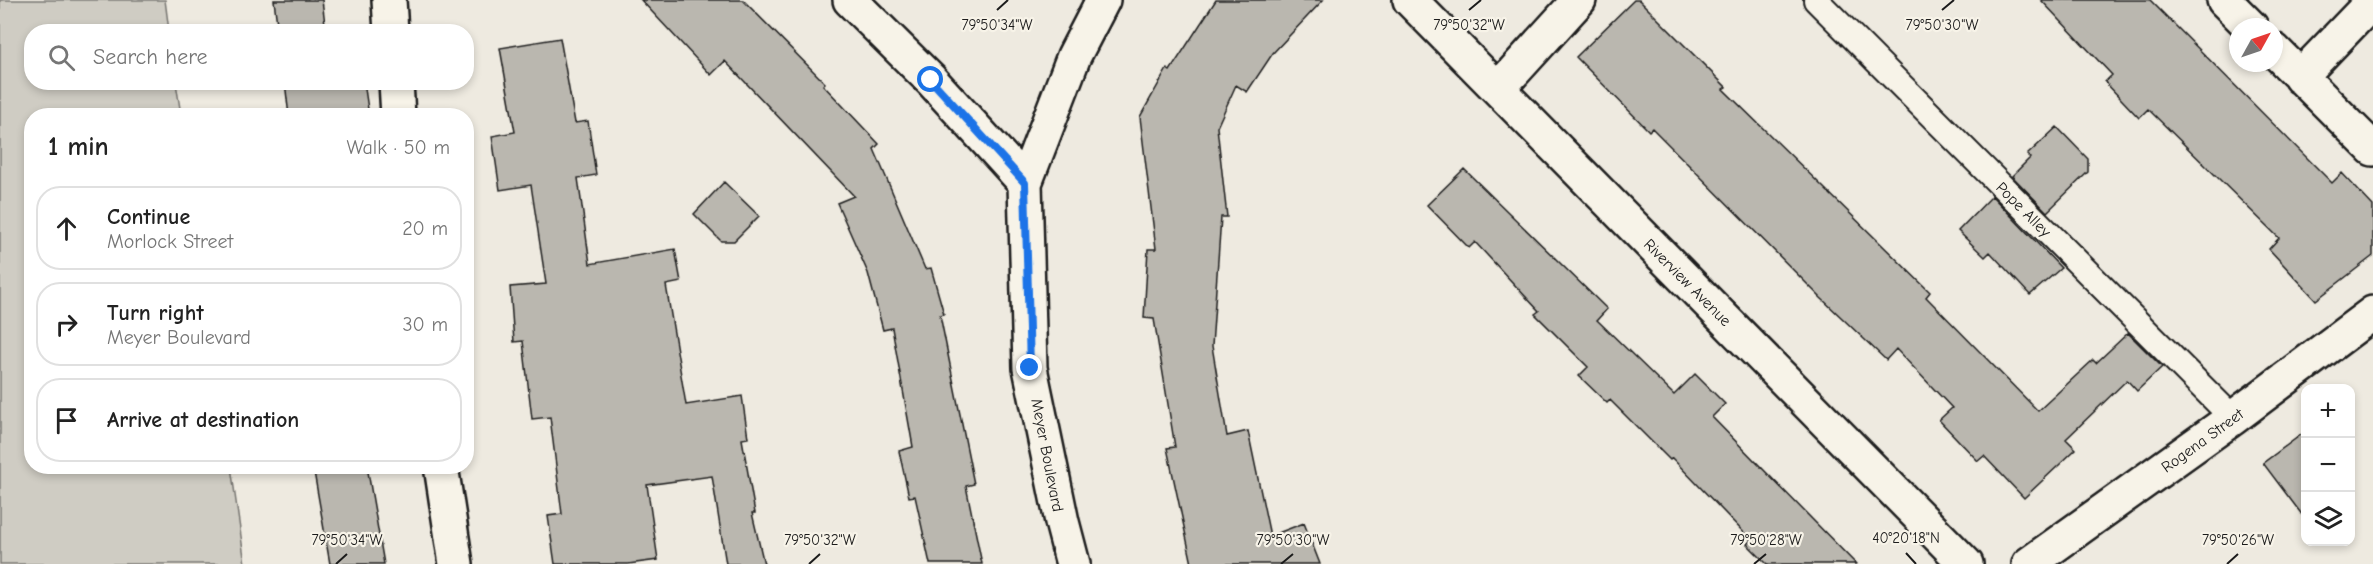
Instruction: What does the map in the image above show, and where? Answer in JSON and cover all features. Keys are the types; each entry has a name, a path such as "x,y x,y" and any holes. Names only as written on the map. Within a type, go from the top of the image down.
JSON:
{"street":[{"path":"388,0 390,24"},
{"path":"850,0 931,80 1025,183"},
{"name":"Meyer Boulevard","path":"1073,564 1030,368 1025,183 1074,57 1103,0"},
{"name":"Riverview Avenue","path":"1410,0 1966,564"},
{"path":"1498,89 1579,0"},
{"path":"2224,0 2242,18"},
{"path":"2300,76 2373,1"},
{"path":"2283,59 2373,149"},
{"path":"396,90 398,108"},
{"name":"Rogena Street","path":"2029,564 2233,418 2373,313"},
{"path":"442,474 456,564"}],"lane":[{"name":"Pope Alley","path":"1816,0 2233,418"}],"shaded area":[{"path":"0,0 165,0 168,24 24,24 24,90 177,90 180,108 24,108 24,474 232,474 245,564 0,564"}],"building":[{"path":"274,0 322,0 325,24 277,24"},
{"path":"641,0 743,0 825,83 823,85 879,144 874,149 925,269 931,268 944,314 940,315 974,484 966,486 982,564 930,564 915,496 909,497 899,451 913,447 892,328 883,330 868,273 837,203 854,196 725,61 711,75"},
{"path":"1216,0 1323,0 1273,53 1247,92 1236,85 1217,127 1227,217 1221,217 1212,346 1227,436 1248,431 1270,536 1304,523 1320,564 1192,564 1167,448 1175,447 1154,319 1144,318 1148,249 1156,249 1140,117 1167,69 1170,71"},
{"path":"1634,0 1639,0 1726,87 1723,89 1930,292 1926,297 2038,411 2093,360 2096,363 2128,333 2162,367 2137,391 2127,380 2066,439 2076,449 2024,498 1984,456 1978,461 1939,420 1952,408 1896,349 1886,360 1652,128 1649,131 1576,57"},
{"path":"2041,0 2150,0 2332,183 2342,173 2373,206 2373,256 2316,300 2269,249 2279,238 2148,109 2139,118 2105,82 2112,75"},
{"path":"560,38 575,123 588,121 596,175 578,178 590,264 675,249 681,282 666,285 686,405 742,396 748,438 742,439 755,513 752,513 764,564 726,564 712,476 647,485 658,560 628,564 555,564 548,516 562,514 550,417 532,419 523,341 514,342 510,287 546,284 531,185 500,190 492,136 515,132 500,48"},
{"path":"286,90 365,90 368,108 288,108"},
{"path":"2057,127 2088,159 2088,172 2047,212 2012,176 2030,158 2027,155"},
{"path":"1464,169 1607,309 1597,320 1674,395 1695,374 1725,404 1712,417 1856,564 1767,564 1747,544 1751,540 1672,458 1670,460 1610,400 1607,403 1579,376 1588,367 1535,314 1539,311 1475,242 1469,248 1427,205"},
{"path":"724,182 759,216 734,241 721,241 694,214"},
{"path":"1992,196 2061,268 2030,295 1990,252 1985,257 1958,231"},
{"path":"2301,435 2301,513 2263,463"},
{"path":"314,474 368,474 384,564 330,564"}],"route":[{"path":"931,80 1025,183 1030,368"}]}
